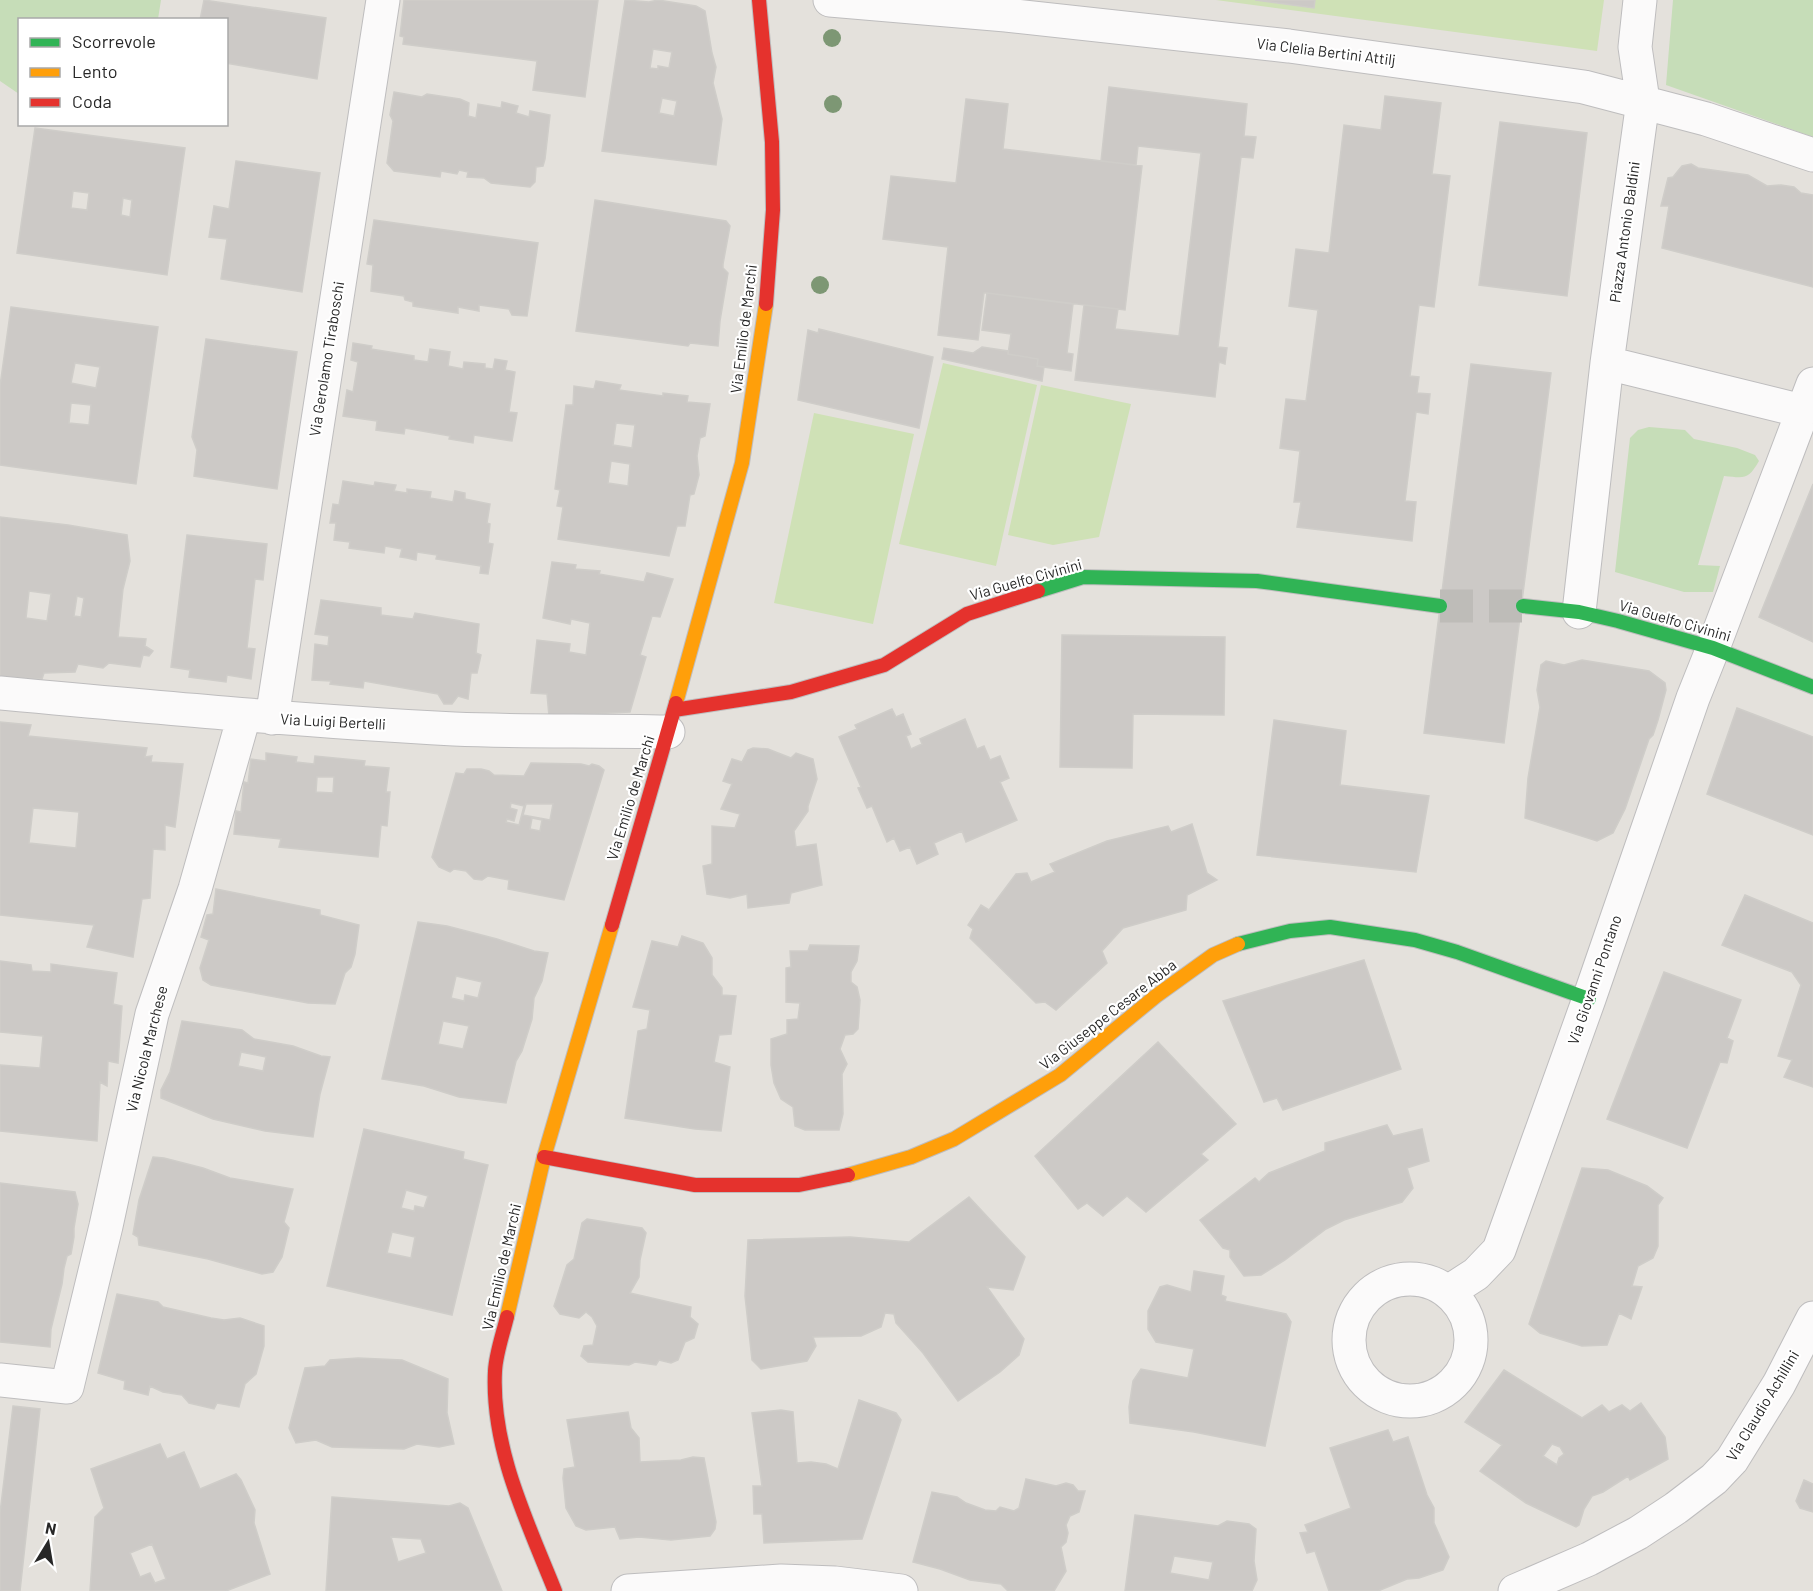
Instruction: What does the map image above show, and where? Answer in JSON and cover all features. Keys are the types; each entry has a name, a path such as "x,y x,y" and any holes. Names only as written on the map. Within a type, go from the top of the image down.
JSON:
{"street":[{"name":"Via Gerolamo Tiraboschi","path":"258,717 383,0"},
{"name":"Via Emilio de Marchi","path":"555,1591 508,1472 496,1408 495,1369 544,1157 735,492 765,314 773,180 769,102 759,0"},
{"name":"Via Clelia Bertini Attilj","path":"830,0 1006,15 1289,46 1584,87 1643,101 1813,155"},
{"name":"Piazza Antonio Baldini","path":"1579,612 1607,363 1643,101 1635,47 1640,0"},
{"path":"1607,363 1808,397 1713,648"},
{"name":"Via Guelfo Civinini","path":"671,721 791,692 884,665 966,614 1083,578 1257,581 1440,606"},
{"name":"Via Guelfo Civinini","path":"1523,606 1579,612 1618,621 1713,648 1813,687"},
{"name":"Via Giovanni Pontano","path":"1448,1292 1476,1275 1498,1250 1589,999 1693,698 1713,648"},
{"name":"Via Luigi Bertelli","path":"0,693 258,717 504,731 671,721"},
{"name":"Via Nicola Marchese","path":"0,1380 67,1387 106,1226 152,1014 258,717"},
{"name":"Via Giuseppe Cesare Abba","path":"544,1157 695,1185 799,1185 855,1174 911,1157 963,1134 1060,1075 1156,996 1212,955 1240,943 1290,931 1330,927 1415,940 1457,952 1589,999"},
{"name":"Via Claudio Achillini","path":"1515,1591 1589,1559 1638,1533 1714,1479 1732,1460 1779,1384 1813,1318"},
{"path":"628,1591 781,1581 835,1583 901,1591"}],"green space":[{"path":"0,0 161,0 158,18 18,18 18,93 0,81"},
{"path":"1216,0 1604,0 1597,51"},
{"path":"1673,0 1813,0 1813,137 1666,85"},
{"path":"943,363 1037,385 996,566 899,544"},
{"path":"1041,385 1131,404 1099,537 1053,545 1008,535"},
{"path":"814,413 914,434 873,624 774,603"},
{"path":"1649,427 1685,430 1694,439 1737,448 1755,455 1759,461 1749,475 1724,476 1698,565 1720,566 1713,592 1684,592 1615,572 1630,438 1638,430"}],"building":[{"path":"204,0 326,18 317,79 228,63 228,18 200,18"},
{"path":"404,0 598,0 585,97 533,90 537,61 403,44 404,37 400,36"},
{"path":"625,0 649,2 658,0 696,6 705,11 716,67 713,83 722,119 716,165 602,151","holes":["653,49 672,52 669,68 658,66 658,69 650,68","662,98 677,101 674,116 659,113"]},
{"path":"1255,0 1315,0 1314,8"},
{"path":"1109,87 1247,104 1244,136 1256,137 1253,158 1241,157 1218,347 1227,348 1225,364 1219,362 1215,397 1075,380 1084,305 1118,309 1115,329 1179,336 1201,153 1138,146 1136,165 1101,161"},
{"path":"394,92 422,97 427,94 460,99 469,103 468,116 476,118 478,104 501,108 502,102 518,106 516,113 529,117 530,111 550,115 545,159 543,166 536,167 535,182 530,187 491,183 484,178 467,177 468,172 459,170 457,174 441,171 440,177 394,171 387,163 393,121 390,115"},
{"path":"1385,96 1441,103 1432,174 1450,176 1434,307 1419,305 1410,376 1419,377 1417,393 1430,394 1428,414 1416,412 1405,501 1416,502 1412,541 1297,527 1301,502 1294,502 1300,451 1280,448 1286,399 1306,401 1318,310 1289,306 1296,249 1329,253 1344,125 1381,130"},
{"path":"966,99 1008,104 1003,149 1142,166 1125,310 984,293 978,340 938,335 948,247 883,239 891,176 956,183"},
{"path":"1500,122 1587,133 1567,296 1479,285"},
{"path":"35,128 185,148 167,275 17,253","holes":["73,191 89,193 87,210 71,208","123,198 132,200 130,217 121,215"]},
{"path":"236,161 320,173 302,292 221,279 227,239 209,237 214,206 229,209"},
{"path":"1691,164 1698,168 1748,175 1767,186 1794,187 1801,193 1813,195 1813,287 1662,248 1669,206 1661,206 1668,178 1673,177 1682,166"},
{"path":"595,200 726,221 730,226 723,268 728,273 718,346 690,343 688,346 576,331"},
{"path":"374,220 538,243 527,316 512,315 509,309 479,305 479,311 458,307 458,313 413,306 413,302 405,300 404,296 371,291 373,265 367,264"},
{"path":"987,293 1073,304 1067,353 1073,354 1071,371 1037,366 1038,359 1008,354 1011,334 982,330"},
{"path":"11,307 158,327 136,484 0,465 0,386","holes":["75,363 100,367 96,388 71,383","71,403 91,405 89,425 69,423"]},
{"path":"819,329 933,357 919,428 798,400 808,330 818,333"},
{"path":"206,339 297,352 277,489 194,476 197,450 192,437"},
{"path":"353,343 372,346 371,349 414,356 414,360 428,362 430,349 450,352 448,366 463,369 464,362 485,364 485,368 493,369 495,359 507,361 505,370 515,372 509,412 517,413 512,441 474,435 473,443 449,439 450,436 405,428 404,434 376,430 377,421 343,416 347,390 353,392 358,362 351,360"},
{"path":"982,347 1038,359 1037,366 1044,367 1042,381 942,359 944,348 973,353"},
{"path":"1471,364 1551,373 1504,743 1424,733"},
{"path":"596,381 621,385 619,390 663,396 663,393 688,396 687,402 710,404 705,436 700,438 697,456 699,475 694,494 690,495 685,526 677,526 669,556 558,539 563,507 557,506 560,490 555,489 566,405 573,405 574,386 594,389","holes":["616,423 635,425 632,448 613,445","611,461 630,464 628,486 608,483"]},
{"path":"343,481 374,486 375,482 396,485 394,491 407,493 407,489 431,492 430,498 453,502 455,491 465,493 465,499 490,504 487,523 490,524 488,543 493,544 488,574 480,573 481,566 436,559 437,555 417,552 416,560 400,557 402,549 385,546 384,553 349,548 350,542 334,540 336,523 330,523 333,504 339,505"},
{"path":"1813,484 1813,642 1759,617"},
{"path":"0,517 127,535 130,561 123,589 118,637 146,639 145,646 153,651 149,656 143,655 140,667 109,663 103,668 78,664 75,672 44,673 42,679 0,677","holes":["29,591 51,594 47,621 26,618","77,596 84,598 81,617 74,616"]},
{"path":"187,535 267,544 263,580 255,579 247,648 255,649 251,679 227,675 226,682 189,677 190,670 171,667"},
{"path":"552,562 576,565 575,569 600,571 599,574 644,582 647,573 673,579 660,617 652,616 640,655 646,657 630,712 549,716 547,694 531,693 537,640 570,644 569,652 586,655 590,623 571,619 570,624 543,618"},
{"path":"321,600 381,608 381,615 413,619 415,613 479,624 476,653 481,655 477,673 471,673 468,699 458,696 452,704 444,704 438,694 364,681 363,688 330,684 331,681 312,680 315,644 328,646 329,636 315,634"},
{"path":"1062,635 1225,637 1224,715 1133,714 1132,768 1060,767"},
{"path":"1582,660 1649,671 1665,683 1666,690 1653,735 1649,739 1625,809 1613,833 1597,841 1525,818 1528,778 1540,707 1537,690 1541,665 1546,661 1564,665"},
{"path":"1737,708 1813,737 1813,835 1707,794"},
{"path":"892,709 896,717 903,714 911,734 906,736 911,749 922,744 920,739 965,719 977,749 984,746 990,760 1000,756 1009,778 1000,782 1017,820 966,842 962,831 934,843 938,854 917,864 910,847 900,851 894,838 887,842 872,806 867,808 858,788 861,787 839,737 857,729 855,725"},
{"path":"1274,720 1346,731 1340,785 1429,796 1416,872 1257,855"},
{"path":"0,722 31,725 28,736 147,748 145,757 152,756 151,762 183,764 175,827 165,825 165,850 153,849 150,898 142,899 133,957 87,947 94,925 0,915","holes":["33,808 79,812 76,848 29,843"]},
{"path":"768,749 791,758 796,753 813,759 817,779 808,811 794,831 796,847 816,844 822,885 791,893 789,903 748,908 747,894 730,898 707,894 703,866 712,864 712,826 735,828 740,814 721,809 732,784 723,781 732,759 742,762 748,750"},
{"path":"266,753 297,757 296,762 314,764 315,756 365,761 364,766 389,768 386,792 390,792 387,826 381,825 378,857 279,847 281,839 234,834 236,811 241,812 244,782 248,783 251,759 266,761","holes":["317,777 334,777 333,793 316,792"]},
{"path":"531,763 589,766 592,764 604,770 564,900 508,889 509,880 488,876 482,880 474,879 466,871 454,869 450,872 439,867 432,857 456,773 464,774 467,769 481,769 494,775 524,776","holes":["511,803 524,806 519,825 506,822 507,819 514,821 517,810 510,808","526,804 553,804 550,820 523,815","532,818 542,820 540,831 530,829"]},
{"path":"1192,824 1207,873 1217,880 1187,895 1186,910 1123,928 1102,951 1107,963 1056,1010 1045,1002 1036,1003 970,938 973,929 968,925 981,905 989,910 1016,874 1027,873 1031,882 1055,872 1050,864 1107,841 1168,826 1171,832"},
{"path":"216,889 320,910 320,915 359,925 355,954 351,967 345,973 335,1004 308,1003 211,985 203,980 200,968 209,940 201,937 207,915 213,914"},
{"path":"1745,895 1813,923 1813,1087 1784,1077 1792,1060 1778,1056 1801,985 1792,972 1722,945"},
{"path":"418,922 447,926 548,953 542,981 534,998 532,1019 522,1051 516,1061 506,1103 459,1097 424,1086 382,1079","holes":["456,976 482,982 478,998 465,995 464,1001 451,998","443,1021 469,1026 463,1049 438,1044"]},
{"path":"682,936 703,943 712,958 712,975 722,988 722,995 736,996 731,1034 719,1035 714,1062 730,1067 721,1131 625,1118 638,1031 647,1029 650,1010 633,1007 652,941 678,947"},
{"path":"810,945 859,946 857,961 851,972 851,982 857,987 860,1000 858,1029 853,1034 845,1035 840,1049 847,1064 842,1074 843,1114 839,1130 805,1130 795,1126 793,1107 781,1099 774,1083 771,1065 771,1039 787,1034 787,1020 798,1019 800,1003 786,1002 786,968 791,967 790,951 808,951"},
{"path":"1364,960 1401,1069 1283,1110 1277,1098 1264,1102 1223,1001"},
{"path":"0,961 31,965 32,971 51,972 51,964 117,973 113,1004 122,1006 118,1063 108,1061 107,1086 100,1082 97,1141 0,1131 0,1065 40,1068 43,1036 0,1032"},
{"path":"1664,972 1741,1000 1727,1038 1733,1041 1727,1063 1720,1062 1687,1148 1607,1119"},
{"path":"182,1021 242,1030 254,1039 293,1046 330,1057 320,1094 313,1137 265,1131 213,1119 161,1098 161,1090 170,1072","holes":["241,1052 266,1057 263,1071 238,1066"]},
{"path":"1158,1042 1236,1124 1201,1154 1208,1160 1146,1212 1127,1196 1103,1216 1087,1203 1078,1209 1035,1156"},
{"path":"1387,1125 1393,1136 1422,1129 1429,1161 1407,1168 1413,1188 1402,1202 1344,1220 1326,1229 1261,1275 1244,1276 1230,1257 1230,1250 1223,1248 1200,1220 1255,1178 1259,1182 1269,1173 1325,1151 1325,1143"},
{"path":"364,1129 464,1152 463,1159 488,1165 452,1315 327,1286","holes":["406,1190 428,1196 424,1208 415,1206 414,1211 401,1208","392,1232 415,1237 411,1258 387,1253"]},
{"path":"153,1157 203,1168 230,1178 293,1189 284,1222 289,1228 282,1257 273,1272 262,1274 208,1259 139,1245 138,1237 133,1234 139,1200"},
{"path":"1582,1168 1608,1170 1647,1186 1663,1198 1658,1205 1658,1246 1653,1258 1638,1266 1632,1286 1642,1287 1631,1319 1619,1313 1607,1345 1582,1346 1540,1333 1529,1324"},
{"path":"0,1183 75,1192 78,1204 74,1237 71,1254 67,1256 64,1268 51,1329 50,1347 0,1342"},
{"path":"969,1197 1025,1257 1013,1290 987,1287 1024,1339 1019,1355 1000,1372 958,1401 923,1353 896,1323 894,1314 885,1313 881,1327 861,1336 813,1337 816,1346 807,1361 761,1369 752,1360 745,1296 748,1240 850,1237 909,1242"},
{"path":"587,1219 642,1228 646,1233 639,1277 630,1293 691,1307 690,1317 698,1324 694,1338 685,1342 678,1360 671,1363 659,1360 656,1365 635,1362 629,1365 588,1362 581,1356 584,1346 593,1345 597,1326 586,1312 579,1318 560,1314 554,1306 567,1265 574,1259 582,1223"},
{"path":"1194,1271 1224,1276 1221,1295 1226,1297 1225,1301 1286,1314 1291,1322 1265,1446 1194,1432 1130,1423 1129,1407 1133,1381 1141,1369 1188,1378 1194,1349 1156,1342 1148,1329 1148,1311 1160,1287 1167,1285 1191,1292"},
{"path":"117,1294 158,1302 163,1307 211,1318 224,1320 240,1318 264,1326 264,1346 256,1374 245,1384 239,1407 217,1403 214,1409 189,1403 182,1395 163,1392 150,1386 148,1395 124,1389 125,1381 98,1373"},
{"path":"358,1358 402,1360 448,1379 447,1413 454,1444 439,1447 417,1444 404,1449 332,1447 316,1440 296,1443 289,1428 305,1368 325,1366 330,1360"},
{"path":"1504,1370 1582,1418 1602,1405 1609,1412 1622,1405 1630,1411 1641,1403 1665,1437 1668,1459 1630,1480 1628,1476 1603,1492 1592,1496 1576,1527 1526,1503 1480,1471 1502,1445 1465,1422","holes":["1552,1444 1560,1447 1564,1454 1559,1458 1557,1465 1543,1456"]},
{"path":"859,1400 896,1413 901,1420 862,1539 764,1543 762,1514 754,1514 753,1486 762,1486 752,1413 781,1410 793,1412 797,1463 826,1464 838,1469"},
{"path":"13,1406 40,1409 20,1591 0,1591 0,1513"},
{"path":"628,1412 631,1428 639,1438 640,1462 704,1458 716,1522 715,1529 710,1536 671,1540 639,1537 620,1539 615,1527 586,1530 576,1526 566,1508 563,1478 564,1469 575,1467 567,1420"},
{"path":"1388,1430 1393,1442 1408,1437 1427,1495 1434,1508 1434,1523 1449,1557 1443,1570 1419,1578 1407,1579 1378,1591 1329,1591 1315,1551 1307,1553 1300,1533 1308,1532 1305,1525 1351,1508 1330,1448"},
{"path":"160,1444 167,1459 184,1452 200,1489 236,1474 255,1510 254,1523 270,1574 226,1591 90,1591 95,1517 104,1508 91,1469","holes":["152,1544 166,1579 155,1583 150,1573 140,1577 130,1553"]},
{"path":"1026,1479 1056,1486 1066,1483 1073,1485 1078,1491 1085,1491 1079,1512 1070,1516 1066,1525 1068,1533 1066,1542 1061,1547 1066,1571 1054,1591 1008,1591 1001,1584 970,1580 913,1562 932,1492 957,1497 985,1510 996,1511 1000,1507 1014,1511 1019,1508"},
{"path":"1804,1480 1813,1484 1813,1512 1800,1508 1796,1501"},
{"path":"332,1497 449,1506 460,1503 468,1508 502,1591 326,1591","holes":["391,1537 421,1539 426,1553 398,1562"]},
{"path":"1135,1515 1218,1526 1227,1521 1249,1524 1256,1529 1254,1561 1257,1580 1252,1591 1125,1591","holes":["1174,1556 1213,1562 1209,1580 1170,1573"]}],"tunnel":[{"path":"1440,606 1523,606"}],"traffic: fast":[{"path":"1038,591 1083,577 1257,581 1440,606"},
{"path":"1523,606 1579,612 1618,621 1713,648 1813,687"},
{"path":"1238,944 1290,931 1330,927 1415,940 1457,952 1589,999"}],"traffic: slow":[{"path":"676,703 742,463 766,304"},
{"path":"507,1317 544,1157 612,925"},
{"path":"848,1175 911,1157 954,1139 1060,1075 1156,996 1213,955 1238,944"}],"traffic: jam":[{"path":"759,0 772,142 773,210 766,304"},
{"path":"674,710 791,692 884,665 967,614 1038,591"},
{"path":"612,925 676,703"},
{"path":"544,1157 695,1185 799,1185 848,1175"},
{"path":"507,1317 495,1371 495,1400 499,1428 513,1484 555,1591"}]}
